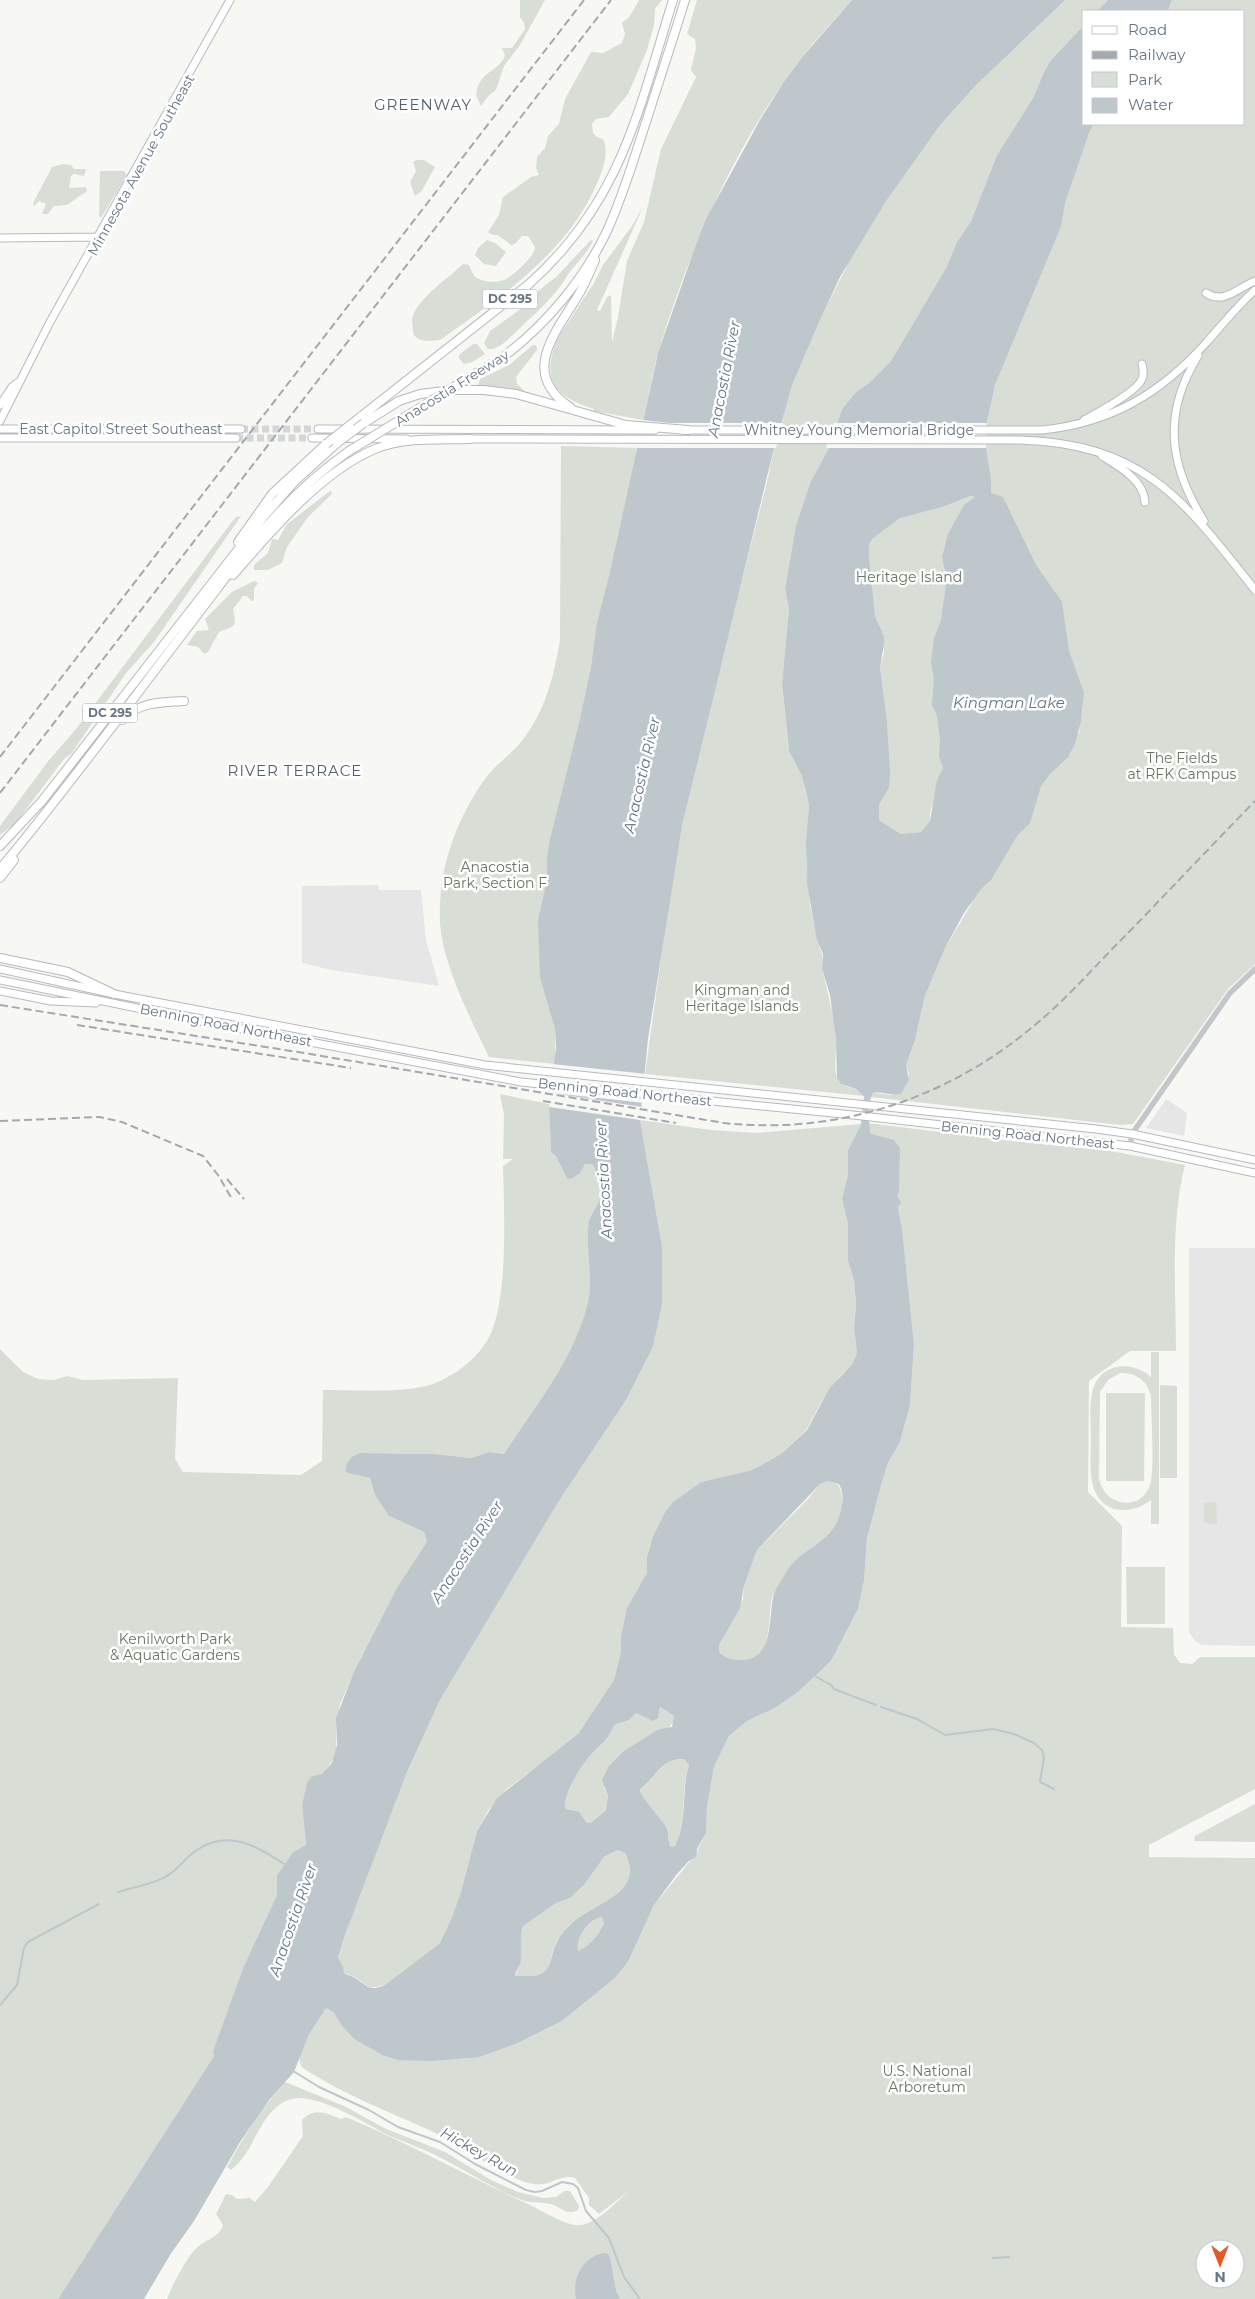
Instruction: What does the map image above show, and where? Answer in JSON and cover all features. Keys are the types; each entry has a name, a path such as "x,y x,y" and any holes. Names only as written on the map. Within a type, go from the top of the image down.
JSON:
{"highway":[{"name":"Anacostia Freeway","path":"216,576 238,541 272,494 326,444 529,284 555,260 578,233 597,205 616,171 630,137 674,0"},
{"name":"Anacostia Freeway","path":"195,618 250,544 307,482 349,451 503,357 531,333 562,300 604,236 627,180 685,0"},
{"path":"580,413 564,402 551,388 546,374 545,354 552,337 583,287 604,236"},
{"path":"216,576 281,496 338,443 364,423 399,402 420,394 453,390 509,393 626,425 688,430"},
{"path":"195,618 278,525 310,494 342,468 376,449 393,444 430,440 470,439"},
{"name":"DC 295","path":"0,846 42,801 216,576"},
{"name":"DC 295","path":"0,869 100,744 195,618"},
{"path":"100,744 126,715 140,707 155,702 184,701"},
{"path":"0,878 47,811"},
{"path":"0,958 68,972 114,994"}],"main road":[{"name":"Minnesota Avenue Southeast","path":"1,419 47,329 231,0"},
{"name":"Minnesota Avenue Southeast","path":"47,329 52,324 231,0"},
{"path":"0,238 98,237"},
{"path":"1206,292 1212,296 1223,297 1255,280"},
{"path":"1061,428 1094,421 1134,404 1168,380 1206,343 1255,290"},
{"path":"1206,343 1192,364 1181,390 1176,410 1173,437 1176,462 1184,486 1215,540"},
{"path":"1061,428 1096,414 1117,401 1142,379 1142,364"},
{"name":"Minnesota Avenue Southeast","path":"0,405 12,387 18,383"},
{"name":"Whitney Young Memorial Bridge","path":"318,429 519,431 1019,430 1061,428"},
{"name":"East Capitol Street Southeast","path":"0,429 241,429"},
{"path":"0,438 236,438"},
{"name":"Whitney Young Memorial Bridge","path":"312,438 1020,440 1081,446"},
{"path":"1081,446 1118,459 1156,480 1190,511 1255,590"},
{"path":"1081,446 1101,455 1129,475 1140,487 1144,502"},
{"name":"Benning Road Northeast","path":"0,969 114,994 485,1065 1132,1134 1255,1160"},
{"name":"Benning Road Northeast","path":"0,980 522,1082 852,1115 1130,1146 1255,1172"},
{"path":"0,991 52,1001 119,1004"}],"street":[{"path":"1130,1146 1132,1134 1234,988 1255,969"}],"shaded area":[{"path":"378,885 379,890 421,890 426,940 439,986 332,970 302,963 302,886"},
{"path":"1166,1099 1187,1113 1184,1136 1146,1128"},
{"path":"1189,1248 1255,1248 1255,1646 1202,1645 1195,1641 1189,1632"}],"green space":[{"path":"520,0 545,0 520,45 504,66 496,90 489,95 481,106 476,95 481,81 502,61 505,55 502,48 512,48 525,29 520,17"},
{"path":"639,0 662,0 655,9 654,25 647,50 628,94 609,117 596,119 592,124 593,133 603,139 605,144 605,158 600,176 588,202 572,227 533,269 464,323 440,340 432,341 416,338 412,321 415,311 426,296 463,264 469,265 477,278 498,282 512,275 532,255 535,247 528,236 522,236 515,244 511,245 498,235 488,232 499,215 503,197 531,177 539,175 536,168 537,157 545,148 548,136 559,124 565,99 591,52 603,53 622,43 625,34 622,23 630,16"},
{"path":"697,0 852,0 802,57 778,90 756,124 717,197 700,235 671,312 657,358 643,420 593,411 594,409 580,404 560,392 554,384 550,365 552,353 557,339 594,283 603,265 632,226 643,207 597,310 600,311 607,297 611,295 612,342 627,261 644,222 661,149 696,77 691,70 696,48 695,39 687,34"},
{"name":"Kingman and Heritage Islands","path":"1065,0 1108,0 1098,10 1082,10 1082,27 1051,60 1045,70 1033,98 997,155 971,221 957,242 946,268 891,361 869,383 856,392 842,409 829,448 811,481 796,525 785,589 789,609 782,683 789,751 801,774 809,806 806,865 810,905 822,955 822,968 834,1022 836,1073 842,1084 862,1093 864,1096 645,1074 671,887 682,826 774,448 793,383 819,321 847,266 862,160"},
{"name":"The Fields at RFK Campus","path":"1172,0 1255,0 1255,964 1228,989 1133,1124 1120,1125 871,1097 873,1093 893,1095 906,1086 909,1074 906,1065 915,1040 925,996 945,948 972,903 983,861 1079,733 1083,708 1047,593 991,493 991,478 986,448 987,424 995,385 1061,227 1064,203 1093,125 1245,125 1245,10 1168,10"},
{"path":"424,160 435,167 421,192 415,196 410,182 416,171 413,162"},
{"path":"63,164 71,165 74,169 86,169 84,176 74,174 71,176 69,188 86,187 87,191 67,205 54,206 48,214 42,214 46,204 39,201 34,206 33,203 52,167"},
{"path":"100,171 124,171 127,175 101,218 99,216"},
{"path":"487,240 495,243 506,252 496,266 484,264 475,255 478,248"},
{"path":"591,240 593,241 587,251 547,302 506,342 493,349 488,349 484,343 490,331 525,306 533,295 556,277"},
{"path":"473,344 477,344 485,354 472,362 464,364 459,355"},
{"path":"533,345 536,345 537,350 516,377 517,384 528,394 514,389 478,386 480,379 509,365"},
{"name":"Anacostia Park, Section F","path":"561,446 637,448 547,996 555,1029 555,1064 489,1057 459,991 446,955 440,922 440,903 445,865 450,847 465,812 489,774 520,744 532,727 552,679 560,640"},
{"path":"330,491 332,492 331,495 308,517 287,547 282,563 268,570 254,570 254,565 268,553 272,539 278,540 287,524"},
{"name":"Heritage Island","path":"969,492 975,496 1001,580 930,813 930,821 921,832 901,834 879,820 879,805 889,788 887,720 880,667 884,653 884,636 875,616 865,543 887,528 890,521"},
{"path":"241,516 154,642 126,673 72,753 64,759 15,824 0,835 0,826 49,760 76,729 231,523 236,517"},
{"path":"254,581 258,583 254,589 254,600 251,601 247,596 243,596 233,609 235,623 232,627 219,632 208,652 204,654 198,647 187,645 197,631 209,630 205,619 232,592"},
{"name":"Kenilworth Park & Aquatic Gardens","path":"500,1094 549,1104 551,1152 592,1164 597,1172 600,1191 589,1244 591,1264 590,1294 575,1340 554,1380 504,1454 489,1452 471,1458 435,1454 361,1453 351,1472 370,1478 375,1495 389,1516 424,1532 427,1542 360,1660 340,1704 336,1729 336,1755 302,1806 306,1845 293,1852 277,1875 277,1895 243,1968 213,2051 214,2056 58,2299 0,2299 0,1349 23,1372 38,1379 54,1380 67,1376 83,1380 178,1378 175,1459 183,1472 301,1475 322,1461 323,1390 389,1390 426,1386 453,1374 469,1362 488,1339 495,1323 502,1280 504,1255 503,1166 513,1159 503,1159 504,1115"},
{"path":"640,1120 711,1130 756,1133 861,1124 848,1150 848,1175 842,1199 848,1224 848,1261 854,1280 856,1304 854,1328 857,1353 853,1363 841,1375 822,1401 806,1430 781,1454 752,1470 701,1482 673,1502 665,1512 653,1536 647,1556 647,1573 627,1609 621,1635 621,1651 614,1680 578,1734 507,1789 489,1809 477,1831 461,1892 440,1943 385,1985 370,1988 355,1977 344,1973 338,1959 353,1910 407,1772 440,1700 557,1504 626,1400 653,1347 662,1305 662,1246"},
{"name":"U.S. National Arboretum","path":"868,1123 1111,1151 1185,1165 1177,1211 1176,1351 1130,1351 1089,1381 1088,1492 1122,1526 1121,1627 1173,1628 1174,1654 1180,1663 1192,1664 1200,1657 1255,1657 1255,1789 1149,1845 1149,1857 1255,1858 1255,2299 167,2299 177,2278 195,2249 217,2235 221,2229 223,2225 216,2214 226,2194 232,2195 237,2199 250,2198 255,2202 268,2187 303,2136 302,2120 316,2112 326,2113 341,2119 346,2117 369,2127 554,2218 575,2225 581,2225 594,2220 630,2190 599,2214 589,2205 589,2198 575,2178 563,2178 543,2184 528,2183 517,2179 444,2137 354,2097 303,2068 300,2062 302,2046 326,2008 333,2012 354,2039 382,2055 480,2057 518,2043 562,2021 615,1978 628,1962 654,1905 696,1854 706,1833 707,1807 714,1767 729,1736 747,1721 775,1708 798,1692 831,1661 858,1609 864,1581 867,1538 888,1463 900,1442 910,1405 914,1344 902,1228 898,1208 900,1205 897,1197 899,1168 890,1151 871,1134"},
{"path":"1151,1352 1159,1352 1159,1524 1151,1524 1151,1500 1143,1505 1126,1510 1117,1510 1103,1502 1093,1486 1091,1469 1091,1405 1095,1384 1108,1370 1116,1367 1134,1368 1143,1371 1151,1377","holes":["1120,1373 1131,1374 1140,1378 1147,1386 1151,1396 1153,1455 1150,1485 1145,1494 1138,1500 1130,1503 1114,1499 1107,1494 1102,1487 1099,1477 1100,1392 1108,1380"]},
{"path":"1160,1385 1177,1386 1177,1478 1160,1478"},
{"path":"1106,1393 1145,1393 1144,1481 1106,1481"},
{"path":"828,1481 838,1484 842,1497 841,1512 833,1531 825,1540 815,1546 774,1593 771,1601 766,1643 761,1652 754,1658 744,1660 727,1658 719,1652 719,1645 743,1599 744,1586 757,1550 807,1500 820,1484"},
{"path":"1216,1502 1217,1524 1210,1524 1204,1521 1204,1503"},
{"path":"1126,1567 1165,1567 1165,1624 1127,1624"},
{"path":"660,1707 675,1717 674,1721 668,1729 657,1730 625,1750 604,1788 608,1796 606,1810 591,1823 573,1811 565,1809 565,1798 576,1775 606,1739 614,1725 629,1720 636,1713 649,1718 658,1717"},
{"path":"679,1759 684,1759 689,1765 686,1775 683,1816 679,1836 675,1846 671,1847 666,1827 640,1791 662,1767"},
{"path":"1255,1804 1255,1842 1194,1841 1195,1836"},
{"path":"618,1850 625,1853 630,1868 628,1880 622,1889 612,1898 576,1919 567,1928 555,1944 550,1963 545,1971 535,1975 515,1976 520,1964 520,1942 523,1926 556,1903 570,1898 584,1885 604,1857"},
{"path":"602,1917 604,1923 597,1936 590,1944 578,1951 579,1940 584,1930 592,1922"},
{"path":"285,2082 344,2106 386,2129 445,2152 491,2180 518,2192 543,2198 556,2197 564,2191 570,2191 579,2206 578,2210 567,2212 551,2204 524,2201 513,2197 450,2162 390,2136 340,2110 311,2099 299,2098 288,2100 278,2106 263,2123 246,2153 231,2170 227,2167 240,2145 261,2112"}],"water":[{"path":"852,0 1065,0 975,86 940,125 886,201 840,277 793,383 774,448 682,826 648,1039 640,1120 662,1246 662,1305 653,1347 626,1400 557,1504 440,1700 407,1772 346,1932 338,1958 344,1973 354,1977 368,1987 379,1987 385,1985 440,1943 461,1892 477,1831 497,1798 578,1734 614,1680 621,1651 621,1635 627,1608 647,1573 647,1557 653,1536 665,1512 673,1502 701,1482 752,1470 781,1454 807,1430 829,1389 853,1363 857,1353 854,1328 856,1304 854,1280 848,1261 848,1224 842,1199 848,1175 848,1150 861,1124 864,1096 856,1089 841,1084 837,1078 836,1039 830,995 822,968 823,954 817,940 807,884 806,842 809,806 801,774 789,751 782,683 789,609 785,589 796,525 811,481 829,448 842,409 856,392 869,383 891,361 946,268 957,242 971,221 997,155 1033,98 1045,70 1051,60 1082,27 1082,125 1093,125 1065,203 1061,227 995,385 987,423 986,448 991,478 991,493 1003,497 1036,565 1062,602 1069,651 1084,693 1081,722 1075,744 1068,757 1049,775 1041,786 1030,823 1017,836 991,880 982,888 964,913 945,948 925,996 915,1040 906,1065 909,1080 901,1094 873,1093 870,1102 869,1119 871,1134 894,1140 900,1148 899,1190 897,1196 901,1202 898,1208 902,1228 914,1344 910,1405 900,1442 888,1463 867,1538 864,1581 858,1609 831,1661 798,1692 775,1708 747,1721 729,1736 714,1767 707,1807 706,1833 697,1849 696,1857 689,1861 677,1874 654,1905 628,1962 615,1978 562,2021 518,2043 480,2057 431,2061 398,2060 382,2055 354,2039 333,2012 326,2008 309,2034 294,2072 270,2099 240,2142 194,2221 170,2255 144,2299 58,2299 214,2056 213,2051 243,1968 277,1895 277,1875 293,1852 306,1845 302,1806 307,1783 311,1777 322,1774 332,1763 337,1745 336,1718 354,1672 397,1588 427,1542 424,1532 389,1516 375,1495 370,1478 346,1472 348,1462 352,1457 361,1453 435,1454 471,1458 489,1452 504,1454 554,1379 575,1339 583,1318 590,1288 589,1221 599,1201 600,1187 592,1164 585,1164 580,1173 571,1179 567,1178 556,1156 551,1152 549,1107 556,1047 555,1029 540,977 538,920 547,880 547,859 550,839 580,719 591,668 597,623 658,353 706,219 760,120 783,83 803,56","holes":["974,496 974,498 964,505 948,534 942,557 947,578 941,620 934,638 931,662 934,679 932,705 937,716 940,739 939,756 943,768 937,780 930,821 921,832 901,834 879,820 879,805 889,788 890,774 887,720 880,667 884,636 875,616 869,545 872,539 900,518 942,507","828,1481 839,1484 842,1491 841,1510 832,1530 794,1563 778,1585 772,1603 768,1634 760,1652 753,1658 743,1660 730,1659 724,1656 719,1652 719,1645 740,1608 744,1586 757,1550 820,1484","660,1707 674,1716 672,1727 657,1730 625,1750 609,1766 602,1780 608,1796 606,1810 591,1823 586,1822 579,1812 566,1809 565,1804 568,1791 576,1775 588,1758 606,1739 614,1725 629,1720 636,1713 653,1721 658,1718","684,1759 689,1765 685,1785 682,1826 675,1846 671,1847 666,1827 640,1790 667,1763","618,1850 625,1853 630,1868 628,1879 622,1889 613,1897 577,1919 566,1929 556,1943 548,1968 545,1971 536,1975 515,1976 521,1960 523,1926 556,1903 570,1898 584,1885 604,1857","602,1917 604,1923 600,1931 594,1940 578,1951 581,1935 588,1925"]},
{"path":"1108,0 1172,0 1168,10 1098,10"},
{"path":"604,2253 608,2254 610,2258 616,2291 620,2299 576,2299 575,2291 580,2270 590,2259"}],"pier":[{"path":"643,420 669,423 783,423 776,448 637,448"},
{"path":"834,423 987,423 986,448 826,448"},
{"path":"552,1064 647,1074 645,1103 552,1093 642,1107 640,1120 549,1107"}],"waterway":[{"path":"815,1676 831,1685 834,1689 876,1705"},
{"path":"881,1707 917,1719 945,1735 993,1729 1014,1734 1034,1743 1042,1750 1044,1758 1040,1782 1054,1789"},
{"path":"118,1892 160,1880 174,1871 197,1850 220,1841 242,1842 264,1851 284,1864"},
{"path":"0,2005 17,1985 24,1948 28,1942 99,1904"},
{"name":"Hickey Run","path":"293,2071 319,2087 369,2110 398,2127 440,2142 475,2164 526,2190 542,2191 562,2182 573,2184 578,2188 586,2211 609,2238 624,2277 640,2299"},
{"path":"993,2258 1009,2257"}],"tunnel":[{"path":"241,429 318,429"},
{"path":"236,438 312,438"}],"railway":[{"path":"0,757 584,0"},
{"path":"0,793 611,0"},
{"path":"0,1005 310,1054 724,1123 765,1125 807,1123 847,1117 886,1107 925,1093 962,1075 997,1054 1030,1029 1055,1008 1255,801"},
{"path":"77,1025 351,1068"},
{"path":"543,1101 676,1123"},
{"path":"0,1121 99,1117 122,1122 203,1156 218,1175 232,1199"},
{"path":"227,1179 244,1199"}],"district":[{"name":"GREENWAY","path":"423,105"},
{"name":"RIVER TERRACE","path":"295,771"}],"water label":[{"name":"Anacostia River","path":"724,379"},
{"name":"Kingman Lake","path":"1009,703"},
{"name":"Anacostia River","path":"642,775"},
{"name":"Anacostia River","path":"604,1180"},
{"name":"Anacostia River","path":"467,1552"},
{"name":"Anacostia River","path":"293,1920"}]}
